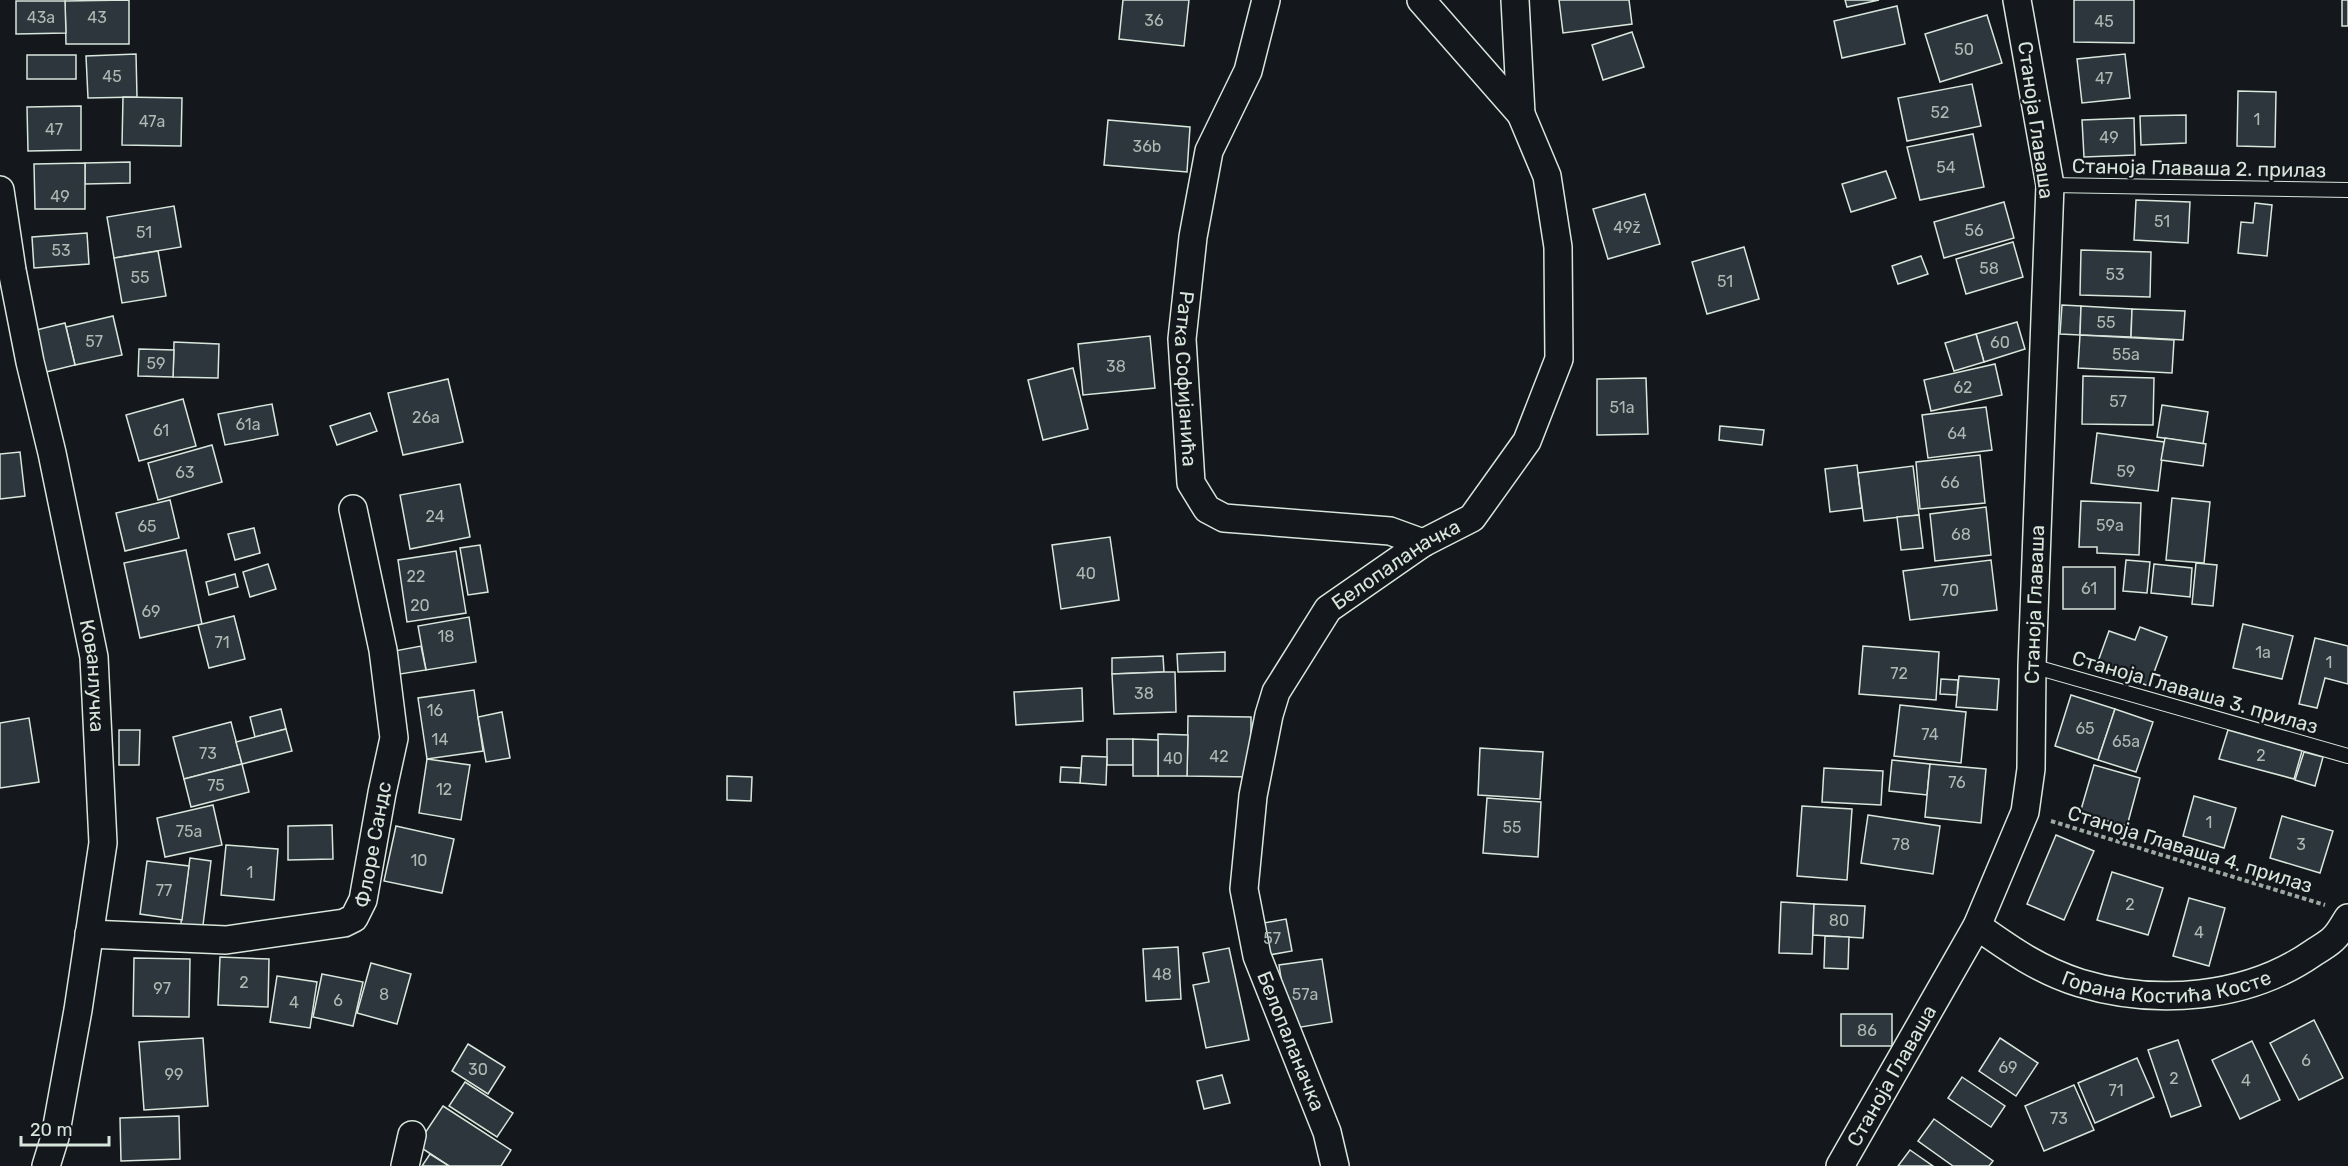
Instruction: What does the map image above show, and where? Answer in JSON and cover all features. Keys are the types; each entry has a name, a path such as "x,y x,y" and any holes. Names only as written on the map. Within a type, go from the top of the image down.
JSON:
{"street":[{"name":"Ратка Софијанића","path":"1266,0 1248,71 1209,151 1193,237 1182,339 1191,483 1207,509 1224,518 1390,531 1423,543"},
{"path":"1421,0 1521,114"},
{"name":"Белопаланачка","path":"1335,1166 1327,1132 1257,956 1244,889 1253,796 1269,715 1276,692 1328,609 1423,543 1472,519 1527,441 1559,359 1558,247 1547,176 1521,114 1515,0"},
{"name":"Станоја Главаша","path":"1840,1166 1977,926 2025,812 2031,769 2032,666 2050,185 2017,0"},
{"name":"Кованлучка","path":"0,190 12,270 28,351 52,453 94,657 103,843 55,1137 46,1166"},
{"name":"Флоре Сандс","path":"89,934 226,940 344,923 354,918 363,900 394,738 383,650 353,509"},
{"name":"Горана Костића Косте","path":"1977,926 2028,962 2080,982 2129,993 2175,996 2222,990 2267,979 2300,962 2336,937 2338,912"},
{"path":"405,1166 412,1135"}],"lane":[{"name":"Станоја Главаша 2. прилаз","path":"2050,185 2348,190"},
{"name":"Станоја Главаша 3. прилаз","path":"2032,666 2348,756"}],"path":[{"name":"Станоја Главаша 4. прилаз","path":"2025,812 2338,912"}],"building":[{"path":"129,0 129,44 66,44 65,1"},
{"path":"1123,0 1189,0 1184,46 1119,39"},
{"path":"1559,0 1629,0 1632,24 1563,33"},
{"path":"1845,0 1879,0 1847,7"},
{"path":"2074,0 2134,0 2134,43 2074,42"},
{"path":"2342,0 2348,0 2348,26 2342,26"},
{"path":"16,1 65,1 66,33 16,34"},
{"path":"1897,6 1905,44 1842,58 1834,21"},
{"path":"1987,15 2002,63 1940,82 1925,34"},
{"path":"1632,32 1644,67 1603,80 1592,45"},
{"path":"136,54 137,97 88,98 86,56"},
{"path":"2125,54 2130,98 2082,103 2077,59"},
{"path":"27,55 76,55 76,79 27,79"},
{"path":"1972,84 1981,126 1907,141 1898,98"},
{"path":"2238,91 2276,92 2275,147 2237,146"},
{"path":"123,97 182,98 181,146 122,145"},
{"path":"81,106 81,150 28,151 27,107"},
{"path":"2186,115 2186,143 2141,145 2140,116"},
{"path":"2134,118 2135,155 2084,157 2082,120"},
{"path":"1108,120 1190,127 1187,172 1104,165"},
{"path":"1973,134 1984,187 1920,200 1907,147"},
{"path":"130,162 130,183 85,184 85,163"},
{"path":"85,163 85,209 35,209 34,164"},
{"path":"1886,171 1896,198 1851,212 1842,184"},
{"path":"1645,194 1660,244 1608,259 1593,209"},
{"path":"2136,200 2190,202 2188,243 2134,240"},
{"path":"2004,202 2014,238 1944,258 1934,222"},
{"path":"2255,203 2272,205 2267,256 2238,253 2241,222 2253,223"},
{"path":"174,206 181,247 114,258 107,217"},
{"path":"87,233 89,264 34,268 32,237"},
{"path":"2013,242 2023,277 1966,294 1956,259"},
{"path":"1744,247 1759,299 1707,314 1692,262"},
{"path":"2081,250 2151,252 2150,297 2080,295"},
{"path":"158,251 166,296 122,303 114,258"},
{"path":"1921,256 1928,274 1898,284 1892,266"},
{"path":"2062,305 2081,306 2080,335 2060,334"},
{"path":"2081,306 2132,309 2131,337 2080,335"},
{"path":"2132,309 2185,311 2183,340 2131,337"},
{"path":"113,316 122,355 75,365 66,327"},
{"path":"2017,322 2025,349 1984,362 1976,334"},
{"path":"65,323 75,365 46,372 36,330"},
{"path":"1976,334 1984,362 1954,371 1945,343"},
{"path":"2080,335 2174,340 2172,373 2078,368"},
{"path":"1150,336 1155,388 1083,395 1078,344"},
{"path":"174,342 219,344 218,378 173,377"},
{"path":"139,349 174,350 173,377 138,376"},
{"path":"1995,364 2002,395 1931,411 1924,380"},
{"path":"1073,368 1088,429 1043,440 1028,380"},
{"path":"2083,376 2154,378 2153,425 2082,424"},
{"path":"1646,378 1648,434 1597,435 1597,379"},
{"path":"448,379 463,442 403,455 388,393"},
{"path":"183,399 196,446 139,461 126,415"},
{"path":"272,404 278,435 225,445 218,414"},
{"path":"2162,405 2208,412 2203,444 2157,437"},
{"path":"1986,407 1992,450 1928,458 1922,415"},
{"path":"370,413 377,431 337,445 330,426"},
{"path":"1720,426 1764,430 1762,445 1719,440"},
{"path":"2097,433 2164,442 2158,491 2091,483"},
{"path":"2165,438 2206,444 2203,466 2161,460"},
{"path":"212,445 222,482 158,500 148,463"},
{"path":"20,452 25,496 0,499 0,454"},
{"path":"1980,455 1985,503 1920,509 1916,462"},
{"path":"1857,465 1862,508 1830,512 1825,469"},
{"path":"1913,466 1919,515 1864,521 1858,473"},
{"path":"460,484 470,537 410,549 400,495"},
{"path":"2172,498 2210,502 2204,563 2166,560"},
{"path":"170,500 179,538 125,551 116,513"},
{"path":"2081,501 2141,503 2139,555 2097,553 2097,547 2079,547"},
{"path":"1986,507 1991,555 1935,561 1930,514"},
{"path":"1919,515 1923,548 1901,550 1897,517"},
{"path":"254,528 260,553 235,560 228,534"},
{"path":"1110,537 1119,600 1061,609 1052,545"},
{"path":"480,545 488,592 468,595 460,548"},
{"path":"186,550 202,624 140,638 124,563"},
{"path":"456,551 466,613 407,622 398,560"},
{"path":"1991,560 1997,610 1910,620 1903,571"},
{"path":"2126,560 2150,562 2147,593 2123,591"},
{"path":"2196,563 2217,565 2213,606 2192,604"},
{"path":"268,564 276,589 250,597 243,572"},
{"path":"2154,564 2192,568 2190,597 2151,593"},
{"path":"2063,567 2115,567 2115,609 2063,609"},
{"path":"235,574 238,587 209,595 206,582"},
{"path":"234,616 245,659 209,668 198,625"},
{"path":"469,617 476,662 426,670 418,626"},
{"path":"2243,624 2293,636 2282,679 2233,668"},
{"path":"2140,627 2167,637 2149,686 2096,667 2109,631 2135,640"},
{"path":"2315,638 2348,646 2348,684 2325,678 2317,708 2299,704"},
{"path":"421,646 426,670 394,675 389,652"},
{"path":"1863,646 1939,652 1936,700 1859,694"},
{"path":"1225,652 1225,671 1178,672 1177,654"},
{"path":"1163,656 1164,672 1112,674 1112,658"},
{"path":"1175,672 1176,712 1114,714 1112,674"},
{"path":"1959,676 1999,679 1997,710 1956,707"},
{"path":"1941,679 1958,680 1957,695 1940,694"},
{"path":"1082,688 1083,721 1016,725 1014,692"},
{"path":"474,690 483,751 427,759 418,698"},
{"path":"2071,695 2115,709 2098,760 2055,746"},
{"path":"1900,705 1966,712 1961,763 1894,756"},
{"path":"281,709 286,729 255,737 250,717"},
{"path":"2115,709 2153,722 2136,772 2098,760"},
{"path":"502,712 510,758 486,762 478,717"},
{"path":"1188,716 1251,717 1251,777 1187,776"},
{"path":"29,718 39,782 0,788 0,723"},
{"path":"231,722 242,764 184,779 173,737"},
{"path":"286,729 292,751 242,764 236,742"},
{"path":"119,730 140,730 139,765 119,765"},
{"path":"2228,730 2302,751 2294,779 2219,759"},
{"path":"1158,734 1188,735 1187,776 1158,776"},
{"path":"1107,739 1133,739 1133,765 1107,765"},
{"path":"1133,739 1158,740 1158,776 1133,776"},
{"path":"1480,748 1543,752 1540,799 1478,795"},
{"path":"2304,752 2323,757 2315,786 2295,780"},
{"path":"1082,756 1107,757 1106,785 1080,783"},
{"path":"427,759 470,765 461,820 419,813"},
{"path":"1892,760 1930,764 1927,795 1889,791"},
{"path":"242,764 249,792 191,807 184,779"},
{"path":"1930,764 1986,769 1981,823 1925,817"},
{"path":"2094,765 2140,778 2127,826 2080,813"},
{"path":"1061,767 1081,768 1080,783 1060,782"},
{"path":"1824,768 1883,771 1881,805 1822,802"},
{"path":"727,776 752,777 751,801 727,800"},
{"path":"2194,796 2236,808 2224,848 2183,836"},
{"path":"1487,798 1541,802 1538,857 1483,853"},
{"path":"213,805 222,845 165,857 157,818"},
{"path":"1802,806 1852,809 1847,880 1797,876"},
{"path":"1868,815 1940,826 1933,874 1861,863"},
{"path":"2282,816 2333,831 2320,873 2270,858"},
{"path":"332,825 333,859 288,860 288,826"},
{"path":"396,826 454,839 442,893 384,881"},
{"path":"2056,835 2094,851 2064,920 2027,904"},
{"path":"226,845 278,849 274,900 221,895"},
{"path":"190,858 211,861 202,933 180,930"},
{"path":"147,861 189,866 182,920 140,914"},
{"path":"2112,872 2163,888 2148,935 2097,920"},
{"path":"2189,898 2225,908 2209,966 2173,956"},
{"path":"1781,902 1814,904 1812,954 1779,953"},
{"path":"1814,904 1865,906 1863,938 1813,935"},
{"path":"1286,919 1292,951 1258,957 1253,925"},
{"path":"1825,936 1849,937 1848,969 1824,968"},
{"path":"1178,947 1181,999 1146,1001 1143,949"},
{"path":"1229,948 1249,1040 1206,1048 1193,985 1209,982 1203,953"},
{"path":"220,957 269,959 268,1007 218,1005"},
{"path":"134,958 190,959 189,1017 133,1016"},
{"path":"1322,959 1332,1022 1289,1029 1279,965"},
{"path":"371,963 411,974 397,1024 357,1013"},
{"path":"322,974 363,982 353,1026 313,1017"},
{"path":"277,976 317,982 310,1028 270,1022"},
{"path":"1841,1014 1892,1014 1892,1046 1841,1046"},
{"path":"2314,1020 2343,1078 2299,1100 2270,1043"},
{"path":"203,1038 208,1106 144,1110 139,1042"},
{"path":"2000,1038 2038,1063 2016,1096 1979,1071"},
{"path":"2178,1040 2201,1106 2171,1117 2148,1050"},
{"path":"2252,1041 2280,1100 2240,1119 2212,1060"},
{"path":"468,1044 505,1067 488,1094 452,1071"},
{"path":"2137,1058 2154,1097 2095,1123 2078,1083"},
{"path":"1222,1075 1230,1103 1204,1109 1197,1081"},
{"path":"1962,1077 2005,1106 1991,1127 1948,1098"},
{"path":"465,1082 513,1113 497,1137 449,1106"},
{"path":"2074,1085 2094,1130 2044,1151 2025,1106"},
{"path":"443,1106 511,1150 501,1166 449,1166 417,1145"},
{"path":"179,1116 180,1159 121,1161 120,1118"},
{"path":"1934,1119 1993,1161 1989,1166 1953,1166 1918,1141"},
{"path":"1910,1150 1933,1166 1898,1166"},
{"path":"430,1154 449,1166 422,1166"}]}
